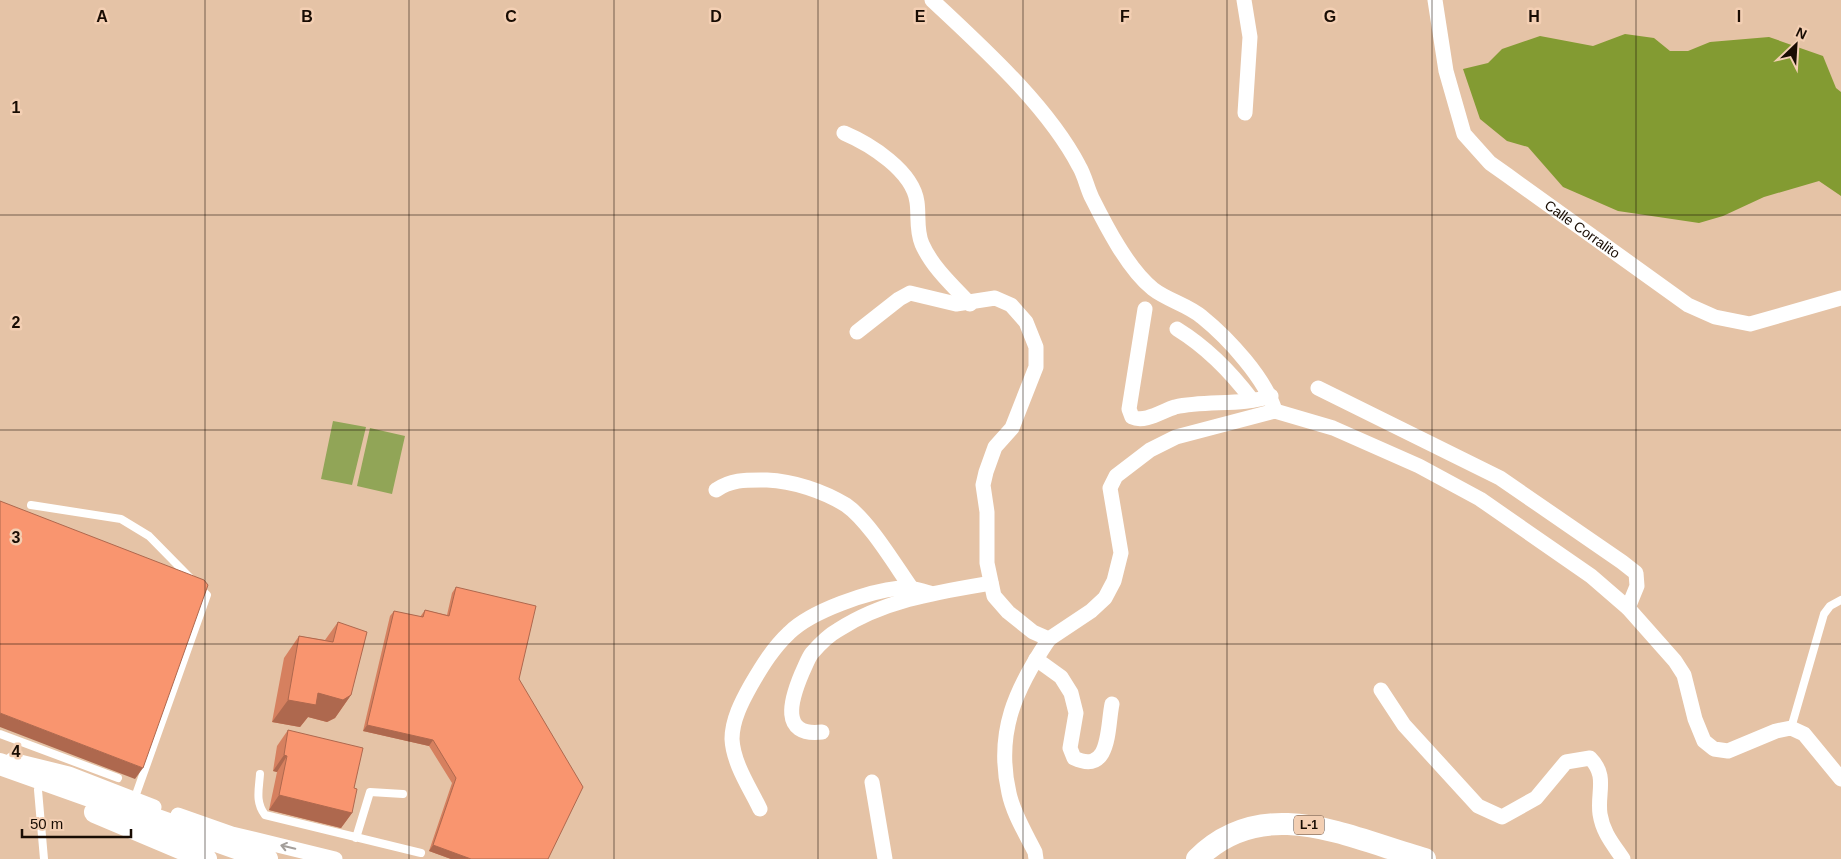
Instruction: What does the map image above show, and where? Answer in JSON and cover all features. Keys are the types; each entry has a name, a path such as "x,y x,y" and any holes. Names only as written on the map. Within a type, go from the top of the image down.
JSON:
{"main road":[{"path":"0,764 267,859"},
{"path":"0,776 206,859"},
{"name":"L-1","path":"1197,859 1238,832 1256,825 1276,823 1313,826 1425,859"},
{"name":"L-1","path":"1217,859 1257,838 1277,835 1314,838 1383,859"}],"street":[{"path":"932,0 994,58 1048,119 1079,166 1092,197 1118,244 1139,274 1153,289 1201,316 1236,351 1271,396 1276,411"},
{"path":"1244,0 1250,37 1244,114"},
{"name":"Calle Corralito","path":"1435,0 1446,71 1464,134 1490,163 1507,176 1688,305 1715,317 1750,324 1841,298"},
{"path":"844,133 867,143 902,173 915,190 918,203 918,226 921,243 942,272 970,304"},
{"path":"857,332 899,299 910,293 956,304 970,304 981,299 995,298 1011,305 1026,322 1036,348 1036,367 1012,428 995,447 983,485 987,512 987,563 994,596 1008,612 1033,632 1049,639"},
{"path":"1145,309 1129,409 1132,417 1144,418 1175,408 1210,402 1252,400 1271,396"},
{"path":"1177,329 1195,340 1212,355 1252,400"},
{"path":"1318,388 1500,478 1622,562 1636,574 1637,586 1628,608"},
{"path":"1036,859 1035,852 1009,794 1004,762 1007,730 1016,693 1049,639 1091,611 1105,598 1114,581 1122,553 1110,488 1116,476 1150,450 1176,437 1276,411 1332,428 1419,466 1480,499 1591,576 1628,608 1662,644 1684,675 1695,719 1704,740 1714,749 1728,751 1776,731 1791,728 1804,734 1841,779"},
{"path":"716,490 728,482 785,481 808,488 846,506 871,532 912,588"},
{"path":"822,732 809,734 799,729 791,718 794,692 811,654 836,630 872,611 930,593 991,583"},
{"path":"760,809 736,757 732,739 735,720 746,694 762,665 790,632 810,616 858,598 901,587 930,593"},
{"path":"1036,659 1061,677 1071,693 1076,714 1070,748 1074,758 1086,764 1096,761 1103,755 1112,704"},
{"path":"1381,690 1404,725 1478,806 1502,817 1536,798 1566,762 1590,758 1598,766 1601,780 1600,814 1608,840 1623,859"},
{"path":"0,758 33,764 69,774 134,800 232,834 335,859"},
{"path":"872,782 885,859"}],"lane":[{"path":"31,505 121,518 149,536 207,595 134,800"},
{"path":"1791,728 1824,614 1830,606 1841,600"},
{"path":"0,734 118,778"},
{"path":"260,774 258,798 260,808 265,815 421,853"},
{"path":"38,790 44,859"},
{"path":"356,838 370,792 403,794"}],"green space":[{"path":"1625,34 1654,38 1670,51 1688,51 1710,42 1769,37 1823,56 1836,88 1841,92 1841,196 1819,181 1764,197 1723,216 1699,223 1618,211 1563,187 1528,147 1507,141 1480,119 1463,69 1488,63 1502,49 1540,36 1593,46"},
{"path":"333,421 366,427 352,485 321,479"},
{"path":"370,428 405,436 392,494 357,486"}],"building":[{"path":"0,501 204,580 208,585 143,768 0,713"},
{"path":"456,587 536,606 519,679 583,787 548,859 471,859 433,845 456,778 433,740 367,725 394,611 423,617 425,610 449,616"},
{"path":"338,622 367,632 351,695 343,700 318,693 316,705 288,700 299,636 333,642"},
{"path":"288,730 363,748 354,788 357,789 352,813 279,795 287,756 284,755"}]}
